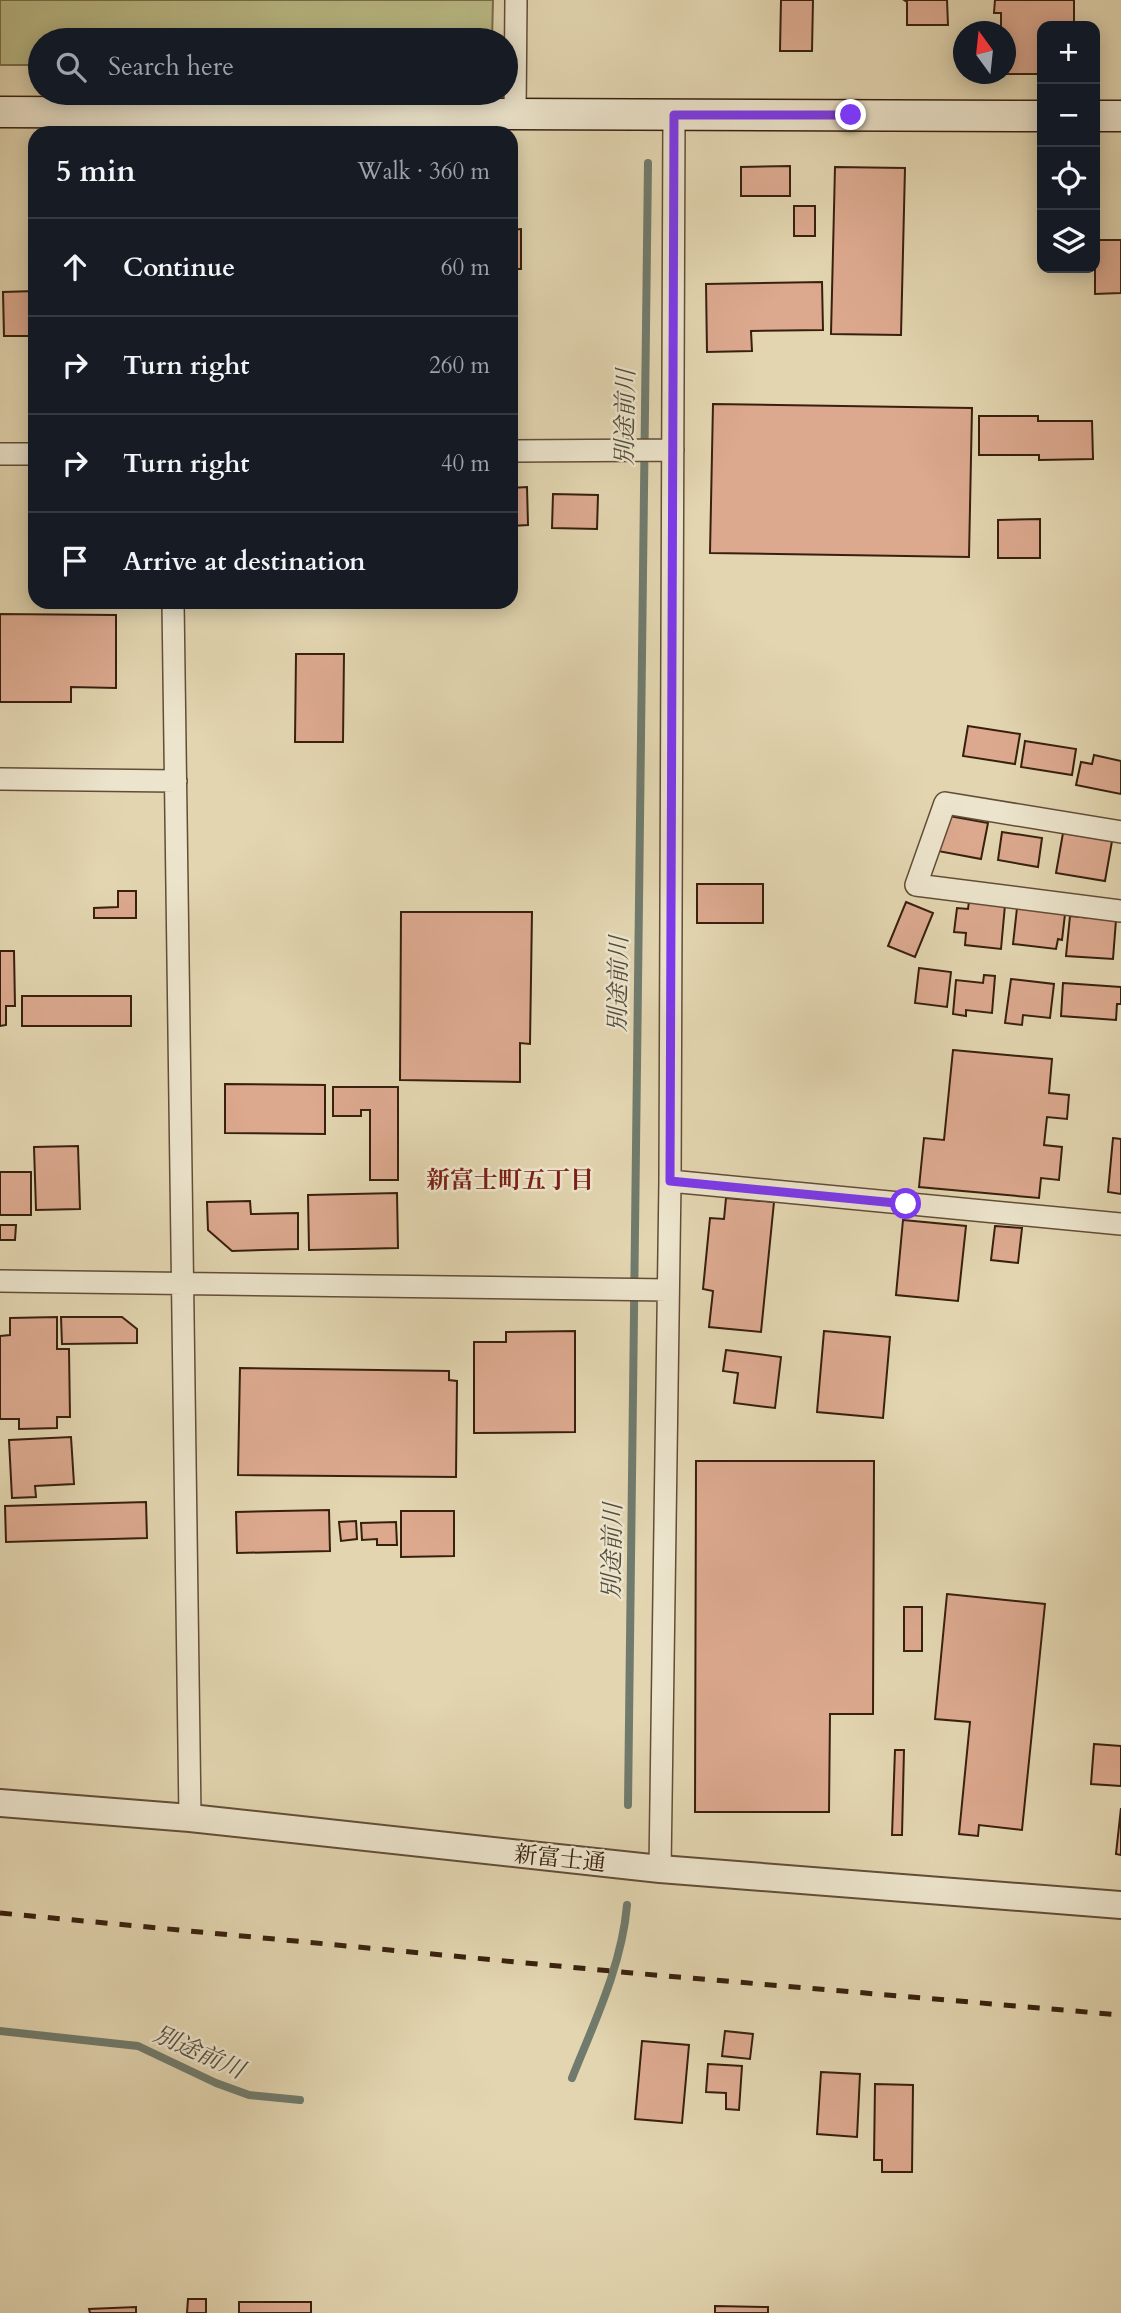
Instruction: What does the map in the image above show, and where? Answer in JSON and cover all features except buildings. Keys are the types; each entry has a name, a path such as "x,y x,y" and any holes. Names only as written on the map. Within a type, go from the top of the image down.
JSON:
{"main road":[{"path":"0,113 167,123 515,113 1037,116"},
{"path":"1100,116 1121,116"}],"street":[{"path":"516,0 516,28"},
{"path":"515,105 515,113"},
{"path":"660,1869 670,1181 674,115"},
{"path":"518,451 673,450"},
{"path":"0,454 28,454"},
{"path":"173,609 190,1818"},
{"path":"0,779 176,781"},
{"path":"1121,832 945,803 916,885 1121,911"},
{"path":"670,1181 1121,1224"},
{"path":"0,1281 668,1290"},
{"name":"新富士通","path":"0,1803 190,1818 660,1869 1121,1905"}],"green space":[{"path":"0,0 493,0 492,28 28,28 28,65 0,65"}],"waterway":[{"name":"別途前川","path":"628,1805 648,163"},
{"name":"別途前川","path":"572,2078 613,1972 627,1905"},
{"name":"別途前川","path":"0,2031 138,2046 216,2083 249,2095 300,2100"}],"railway":[{"path":"0,1913 632,1973 1121,2015"}],"district":[{"name":"新富士町五丁目","path":"510,1180"}],"route":[{"path":"851,115 674,115 670,1181 906,1204"}]}
